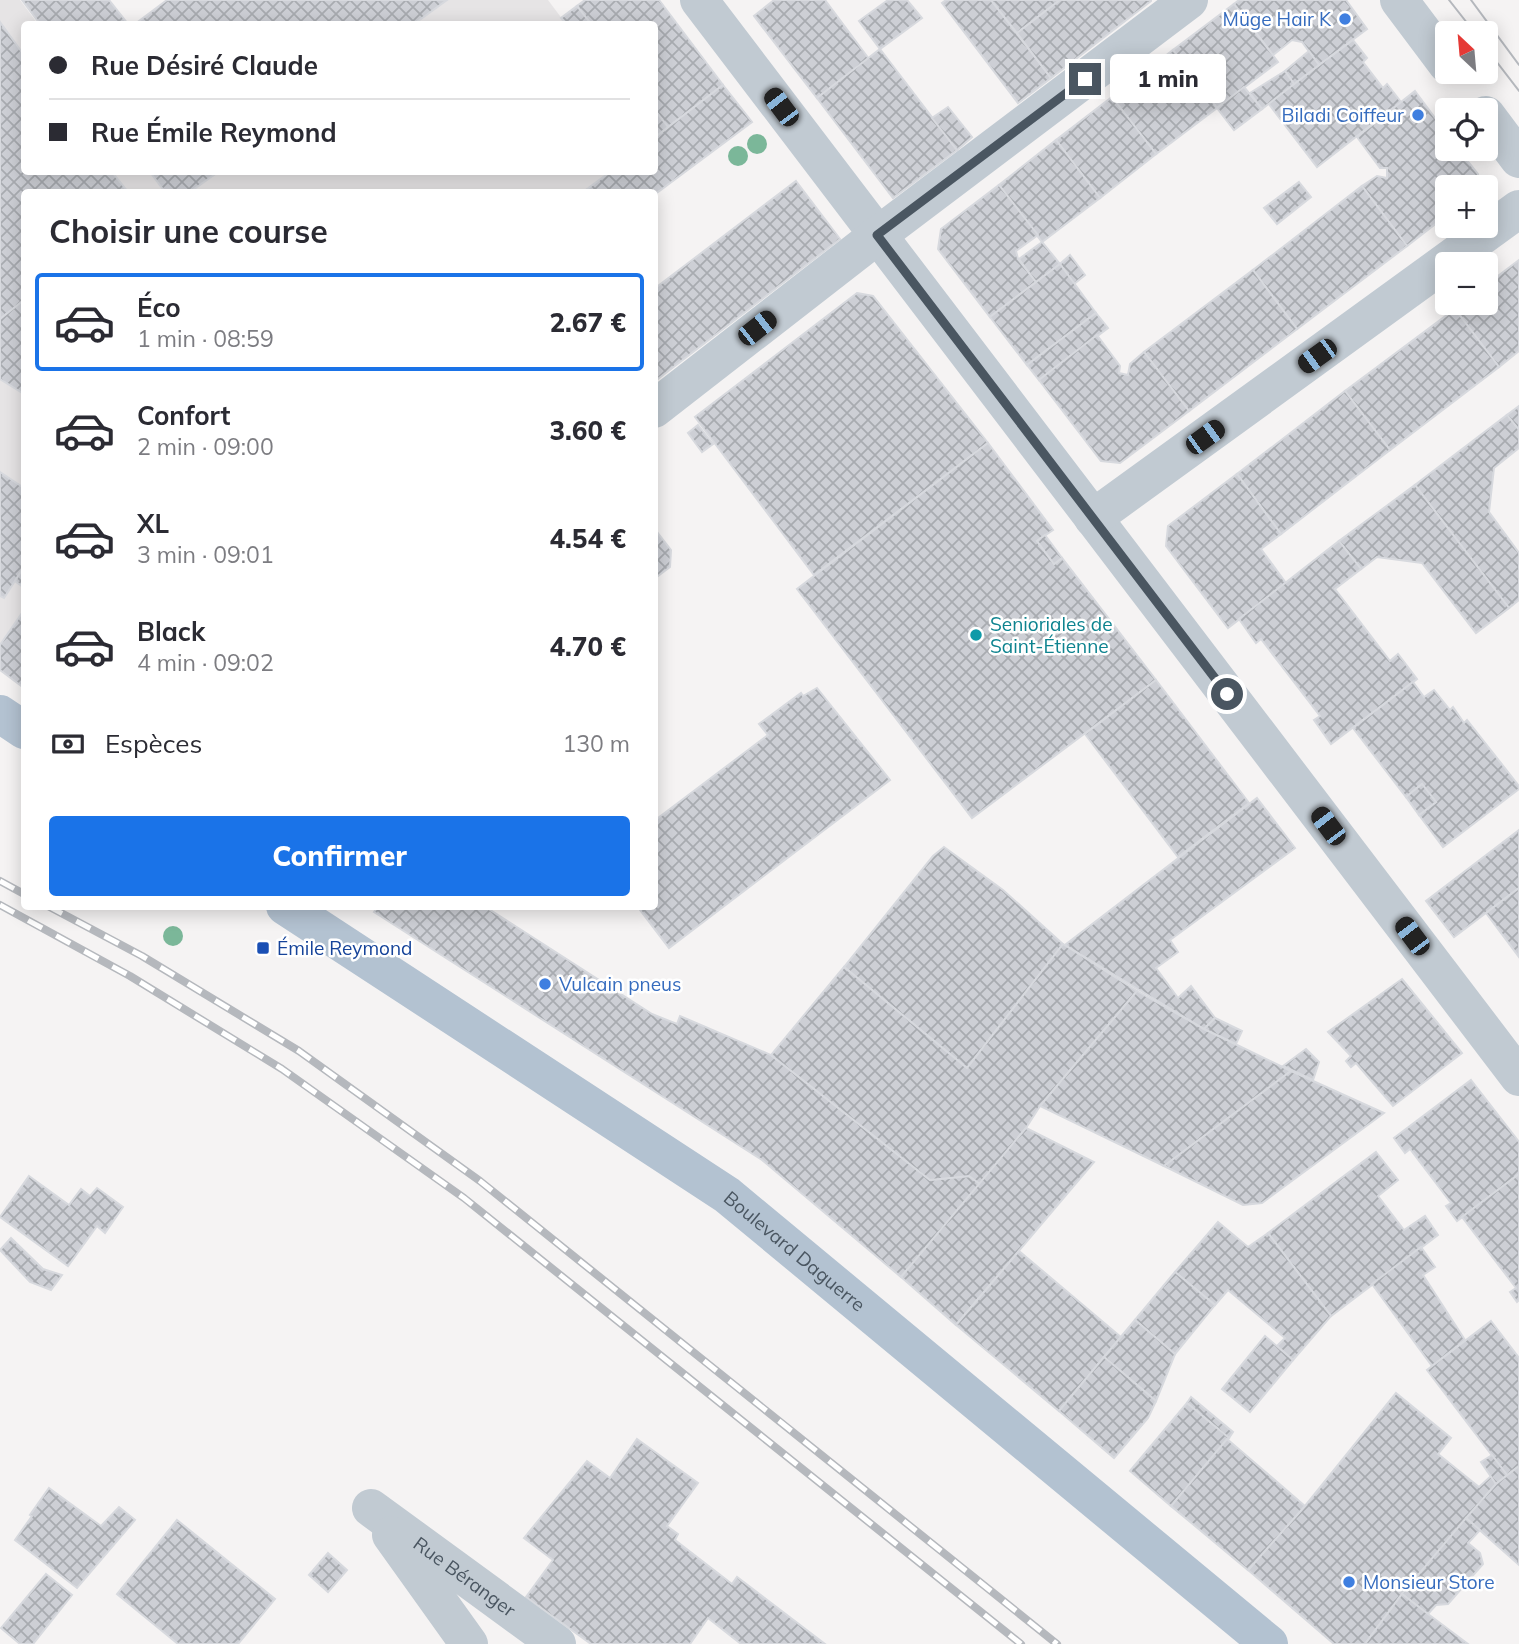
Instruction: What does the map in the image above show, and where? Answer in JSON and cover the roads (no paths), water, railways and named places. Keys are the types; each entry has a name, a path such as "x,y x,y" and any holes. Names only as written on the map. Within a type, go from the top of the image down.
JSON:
{"main road":[{"path":"0,714 21,728"},
{"path":"0,746 21,755"},
{"name":"Boulevard Daguerre","path":"291,910 727,1195 1269,1644"}],"street":[{"path":"699,0 1519,1077"},
{"path":"658,406 877,235 1189,0"},
{"path":"1399,0 1435,48"},
{"path":"1462,84 1473,98"},
{"path":"1498,131 1519,159"},
{"path":"1093,518 1519,209"},
{"name":"Rue Béranger","path":"469,1644 371,1508 557,1644"}],"tram line":[{"path":"1449,0 1466,21"},
{"path":"1471,0 1519,65"},
{"path":"1498,64 1519,91"}],"railway":[{"path":"0,881 21,892"},
{"path":"0,905 130,976 282,1069 464,1198 1021,1644"},
{"path":"56,910 142,956 299,1051 480,1181 1057,1644"}],"place":[{"name":"Müge Hair K","path":"1345,19"},
{"name":"Biladi Coiffeur","path":"1418,115"},
{"name":"Senioriales de Saint-Étienne","path":"976,635"},
{"name":"Émile Reymond","path":"263,948"},
{"name":"Vulcain pneus","path":"545,984"},
{"name":"Monsieur Store","path":"1349,1582"}]}
